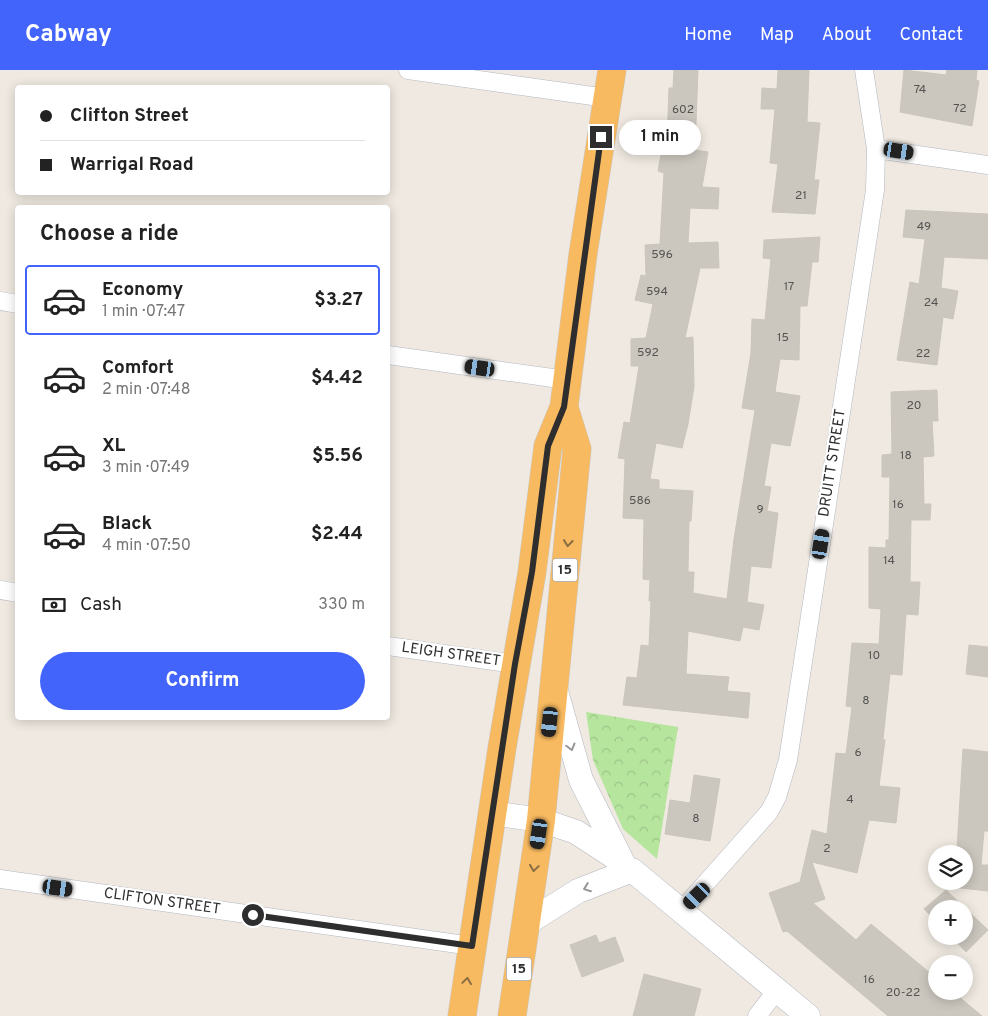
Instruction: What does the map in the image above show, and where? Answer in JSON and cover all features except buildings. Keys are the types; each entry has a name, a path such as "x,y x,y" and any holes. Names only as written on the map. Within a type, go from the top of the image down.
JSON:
{"highway":[{"name":"15","path":"462,1016 515,664 532,572 548,446 564,407 582,264 612,70"},
{"name":"15","path":"512,1016 527,923 540,820 577,449 564,407"}],"main road":[{"path":"554,683 578,773 628,866"},
{"path":"492,813 540,820 576,832 628,866 808,1016"},
{"path":"527,923 578,891 628,866"}],"street":[{"path":"408,70 608,98"},
{"name":"DRUITT STREET","path":"682,910 769,812 784,778 875,190 876,149 864,70"},
{"path":"876,149 988,165"},
{"path":"0,301 15,304"},
{"path":"390,356 567,380"},
{"path":"0,590 15,592"},
{"name":"LEIGH STREET","path":"390,646 515,664"},
{"name":"CLIFTON STREET","path":"0,880 472,946"},
{"path":"757,1016 777,990"}],"green space":[{"path":"586,712 678,727 657,859 623,829 593,760"}],"route":[{"path":"253,915 472,946 515,664 537,540 548,446 564,407 583,254 601,137"}]}
